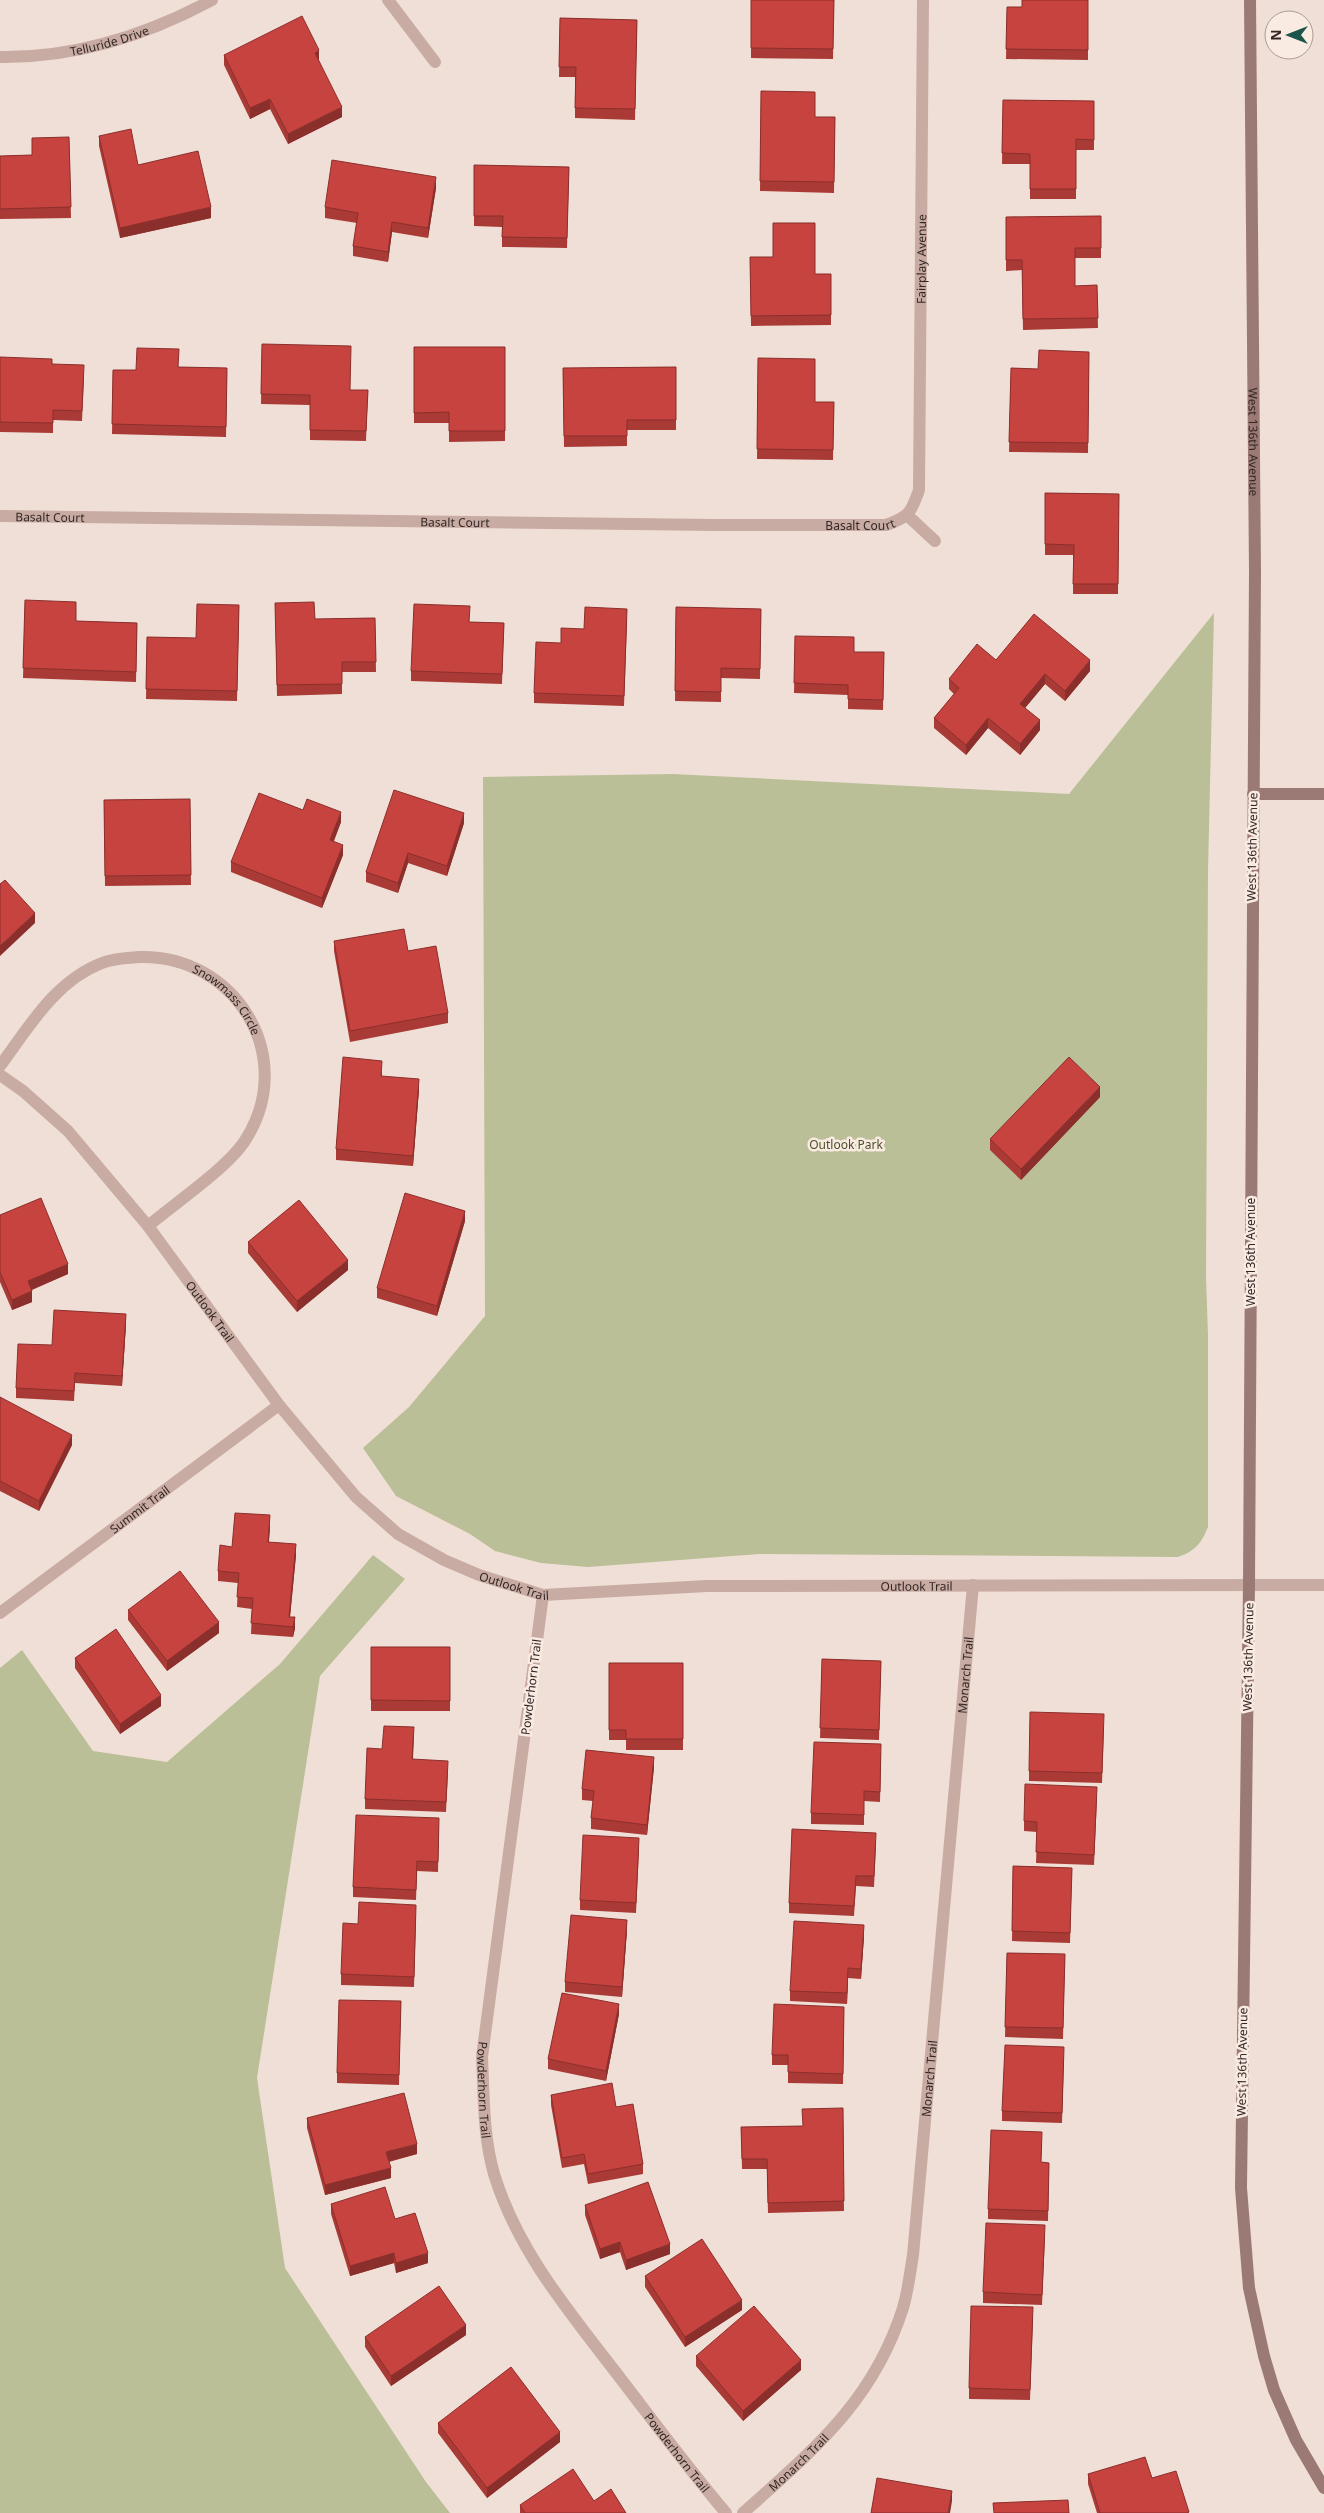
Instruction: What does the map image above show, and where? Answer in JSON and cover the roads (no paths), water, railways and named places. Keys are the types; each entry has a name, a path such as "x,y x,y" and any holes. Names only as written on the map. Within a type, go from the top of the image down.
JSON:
{"street":[{"name":"Telluride Drive","path":"0,57 45,55 106,44 180,18 212,0"},
{"path":"388,0 435,62"},
{"name":"Fairplay Avenue","path":"907,515 913,509 919,490 923,0"},
{"name":"West 136th Avenue","path":"1250,0 1255,571 1248,1586 1241,2188 1244,2250 1256,2322 1274,2390 1296,2440 1324,2488"},
{"path":"907,515 935,541"},
{"name":"Basalt Court","path":"0,516 886,525 903,519 907,515"},
{"path":"1253,794 1324,794"},
{"name":"Snowmass Circle","path":"0,1066 56,992 71,980 102,963 121,958 158,956 179,960 203,970 231,991 251,1018 263,1055 265,1072 259,1115 236,1154 148,1226"},
{"name":"Outlook Trail","path":"0,1075 23,1091 68,1131 148,1226 279,1405 356,1496 398,1534 444,1560 479,1575 543,1594 707,1586 1324,1585"},
{"name":"Summit Trail","path":"0,1613 279,1405"},
{"name":"Monarch Trail","path":"743,2513 822,2443 842,2419 872,2378 893,2336 903,2306 913,2255 973,1585"},
{"name":"Powderhorn Trail","path":"543,1594 482,2057 486,2132 494,2174 523,2243 556,2294 692,2473 726,2513"}],"park label":[{"name":"Outlook Park","path":"846,1144"}]}
